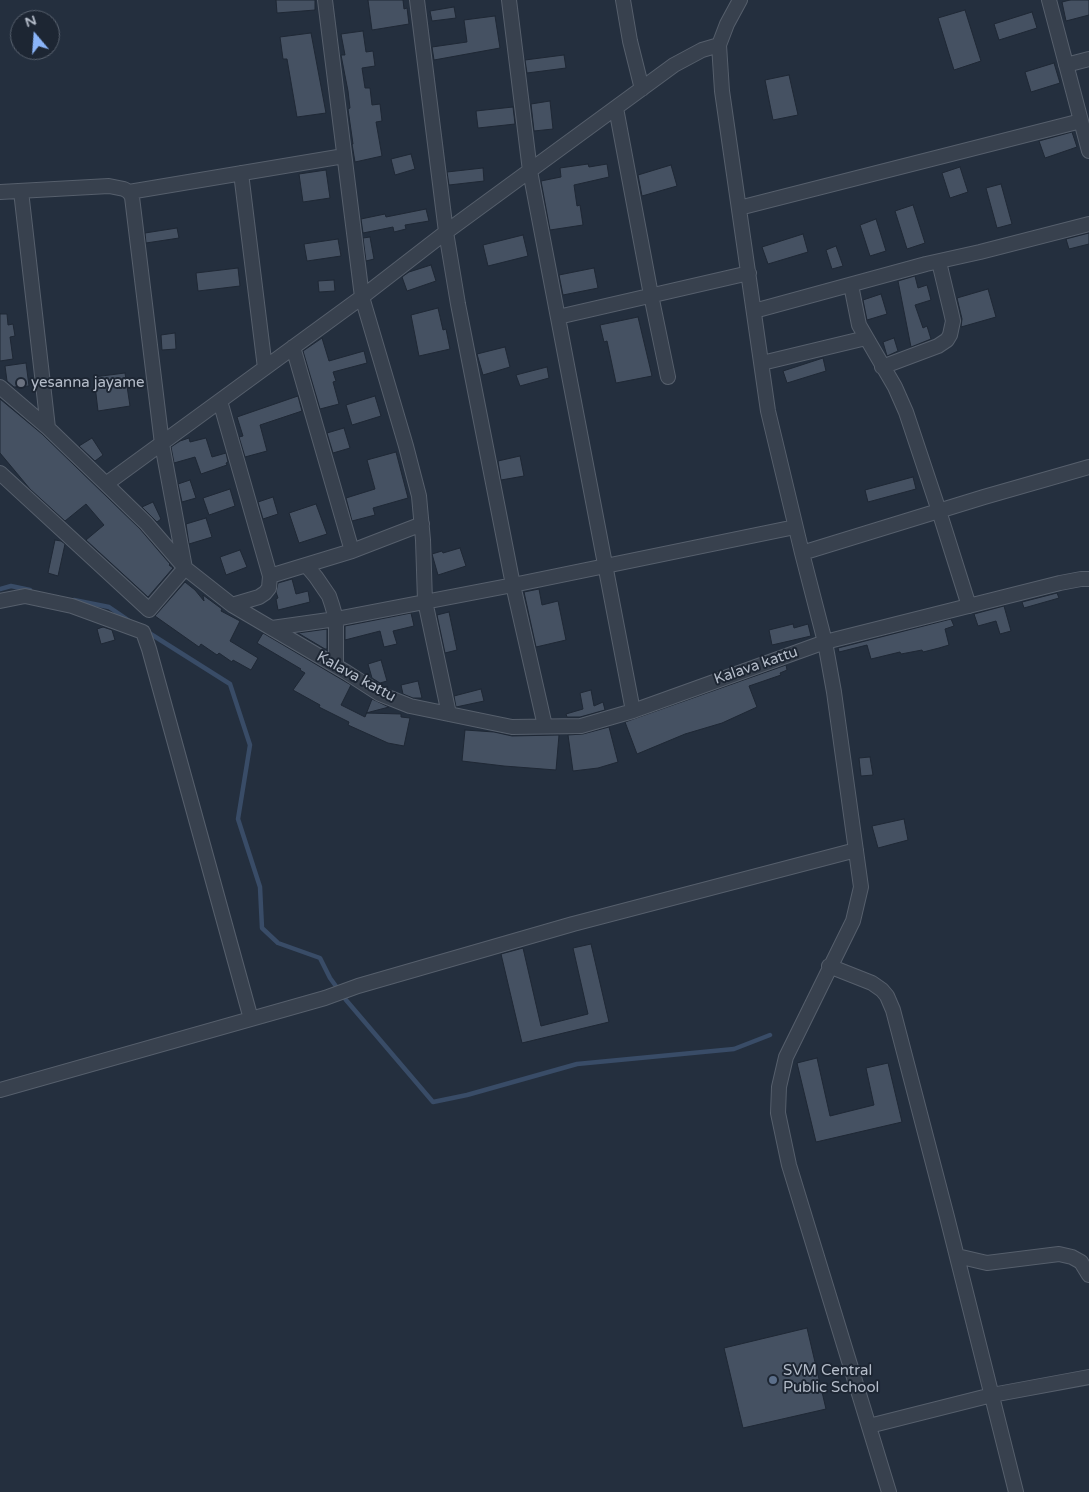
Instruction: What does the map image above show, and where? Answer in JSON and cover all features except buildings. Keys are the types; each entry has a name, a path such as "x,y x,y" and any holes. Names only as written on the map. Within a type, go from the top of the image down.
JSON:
{"street":[{"path":"324,0 362,297 419,496 425,601 449,714"},
{"path":"417,0 446,232 458,304 513,585 545,726"},
{"path":"509,0 530,172 633,711"},
{"path":"623,0 630,41 642,89"},
{"path":"740,0 727,24 719,46 722,91 768,411 795,527 825,642 834,692 861,887 853,921 829,966 786,1057 779,1087 778,1113 788,1165 889,1492"},
{"path":"1049,0 1089,151"},
{"path":"106,484 362,297 446,232 688,56 719,46"},
{"path":"1066,65 1089,59"},
{"path":"616,108 668,376"},
{"path":"739,208 1081,121"},
{"path":"0,192 109,186 129,192 344,156"},
{"path":"241,173 266,368"},
{"path":"21,191 48,428"},
{"path":"0,601 25,596 85,610 117,624 141,620 184,568 162,444 134,208 129,192"},
{"path":"754,310 1089,224"},
{"path":"882,367 938,346 947,340 950,335 953,321 939,262"},
{"path":"558,317 749,273"},
{"path":"851,285 859,325 882,367 895,386 906,412 969,606"},
{"path":"762,363 866,338"},
{"path":"293,347 352,552"},
{"name":"Kalava kattu","path":"0,386 48,428 146,523 184,568 232,605 380,694 410,706 512,727 581,726 633,711 825,642 1060,583 1089,579"},
{"path":"220,401 270,576 269,588 265,594 232,605"},
{"path":"802,553 939,510 1089,467"},
{"path":"0,473 141,620 251,1019"},
{"path":"270,576 352,552 422,524"},
{"path":"272,628 513,585 795,527"},
{"path":"306,565 329,596 336,618 336,666"},
{"path":"0,1090 325,998 358,986 573,924 856,850"},
{"path":"829,966 872,983 887,996 893,1010 1016,1492"},
{"path":"957,1256 987,1263 1059,1254 1072,1257 1081,1262 1089,1275"},
{"path":"869,1426 992,1395 1089,1377"}],"waterway":[{"path":"0,589 11,586 30,590"},
{"path":"74,600 109,607 131,622"},
{"path":"146,631 230,684 250,745 238,819 260,887 262,928 278,943 320,958 330,978 346,1000 433,1102 467,1095 577,1064 734,1049 770,1035"}],"place":[{"name":"yesanna jayame","path":"21,383"},
{"name":"SVM Central Public School","path":"773,1380"}]}
